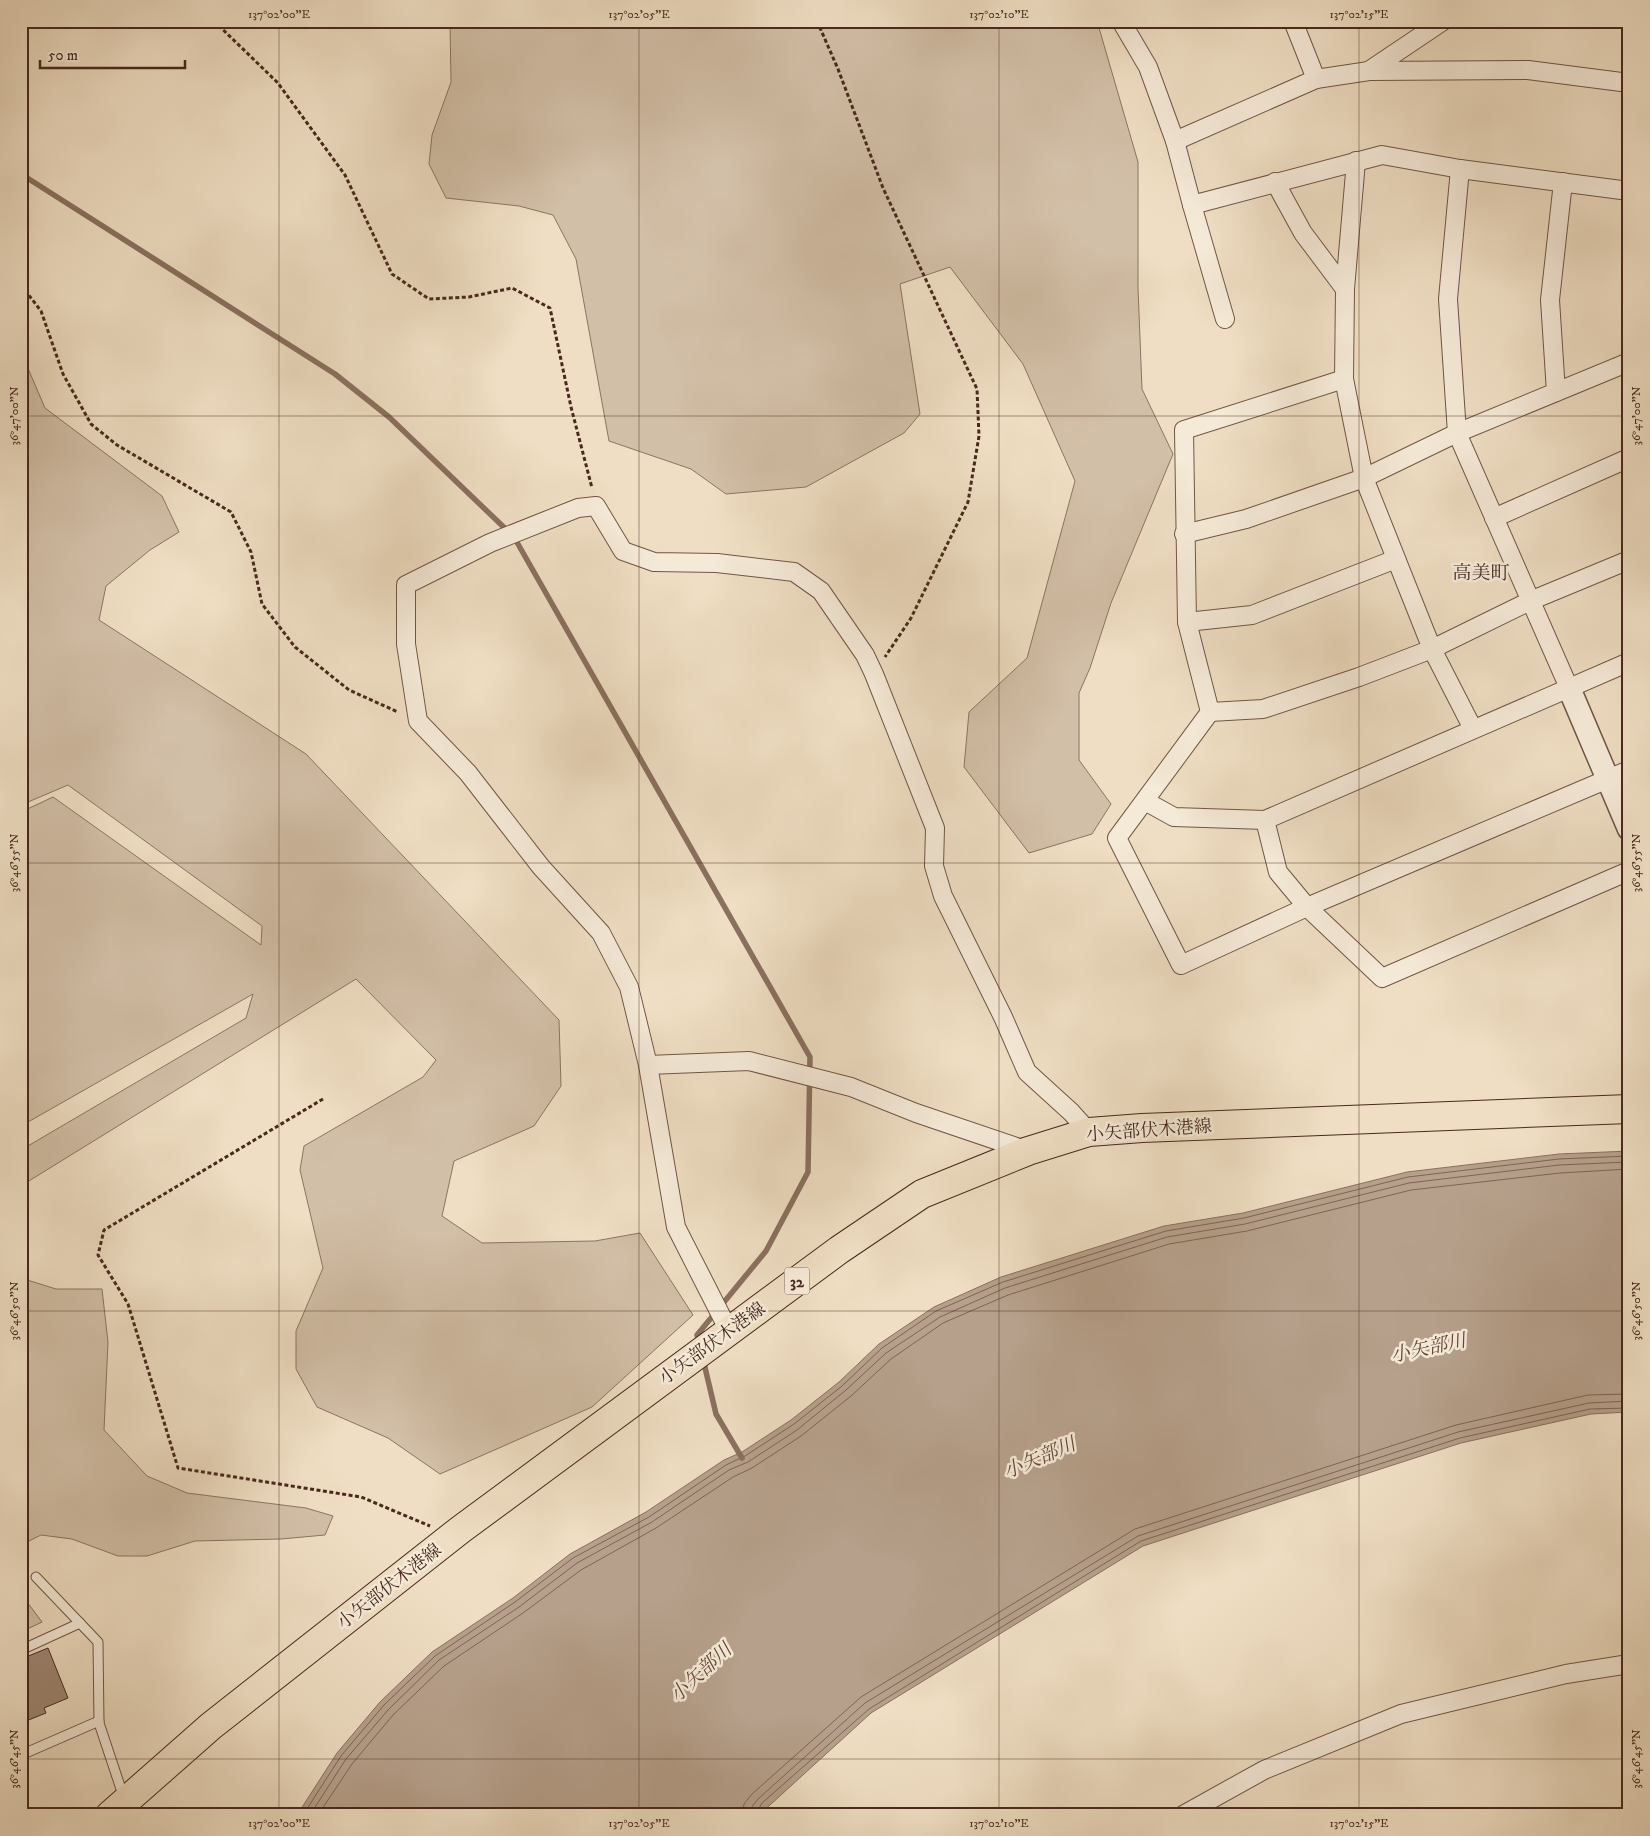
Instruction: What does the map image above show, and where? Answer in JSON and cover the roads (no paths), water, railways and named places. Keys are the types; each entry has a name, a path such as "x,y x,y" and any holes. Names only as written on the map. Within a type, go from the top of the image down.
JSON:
{"main road":[{"name":"小矢部伏木港線","path":"117,1808 211,1726 454,1536 839,1250 922,1194 1028,1151 1089,1132 1629,1109"}],"street":[{"path":"1121,21 1148,67 1175,141 1225,319"},
{"path":"1293,21 1316,79"},
{"path":"1369,70 1443,21"},
{"path":"1175,141 1316,79 1369,70 1528,70 1629,84"},
{"path":"1192,205 1382,155 1460,169 1629,191"},
{"path":"1356,161 1345,289 1344,379 1364,478 1432,649 1473,729"},
{"path":"1460,169 1448,299 1457,433 1629,829"},
{"path":"1275,182 1303,233 1345,289"},
{"path":"1556,392 1550,300 1563,182"},
{"path":"1184,534 1246,519 1364,478 1457,433 1629,362"},
{"path":"1210,712 1187,622 1184,534 1184,430 1344,379"},
{"path":"1494,518 1629,458"},
{"path":"729,1331 676,1227 648,1065 629,987 601,933 541,868 468,773 418,720 406,644 406,584 490,543 578,508 596,506 623,551 654,562 717,563 794,572 820,591 865,655 874,674 935,828 934,866 943,896 999,1008 1027,1072 1072,1112 1089,1132"},
{"path":"1187,622 1252,614 1396,559"},
{"path":"1210,712 1263,709 1432,649 1530,601 1629,560"},
{"path":"1145,801 1174,817 1265,820 1629,662"},
{"path":"1210,712 1117,838 1181,965 1307,908 1629,770"},
{"path":"1265,820 1278,872 1307,908 1382,978 1629,871"},
{"path":"648,1065 749,1060 851,1087 916,1113 1028,1151"},
{"path":"1183,1815 1264,1770 1401,1714 1566,1674 1629,1664"}],"lane":[{"path":"36,1578 98,1642 99,1721 117,1808"},
{"path":"21,1650 80,1623"},
{"path":"21,1755 99,1721"}],"water":[{"name":"小矢部川","path":"1629,1151 1629,1412 1591,1414 1461,1443 1143,1546 871,1713 759,1815 297,1815 337,1753 380,1702 432,1652 513,1598 570,1554 646,1512 724,1460 742,1452 791,1420 839,1382 879,1344 934,1307 1001,1277 1164,1226 1243,1213 1407,1172 1559,1154"}],"waterway":[{"path":"21,174 335,374 389,417 514,537 810,1057 808,1172 766,1251 697,1335 699,1342"},
{"path":"703,1359 716,1414 742,1458"}],"district":[{"name":"高美町","path":"1481,572"}]}
